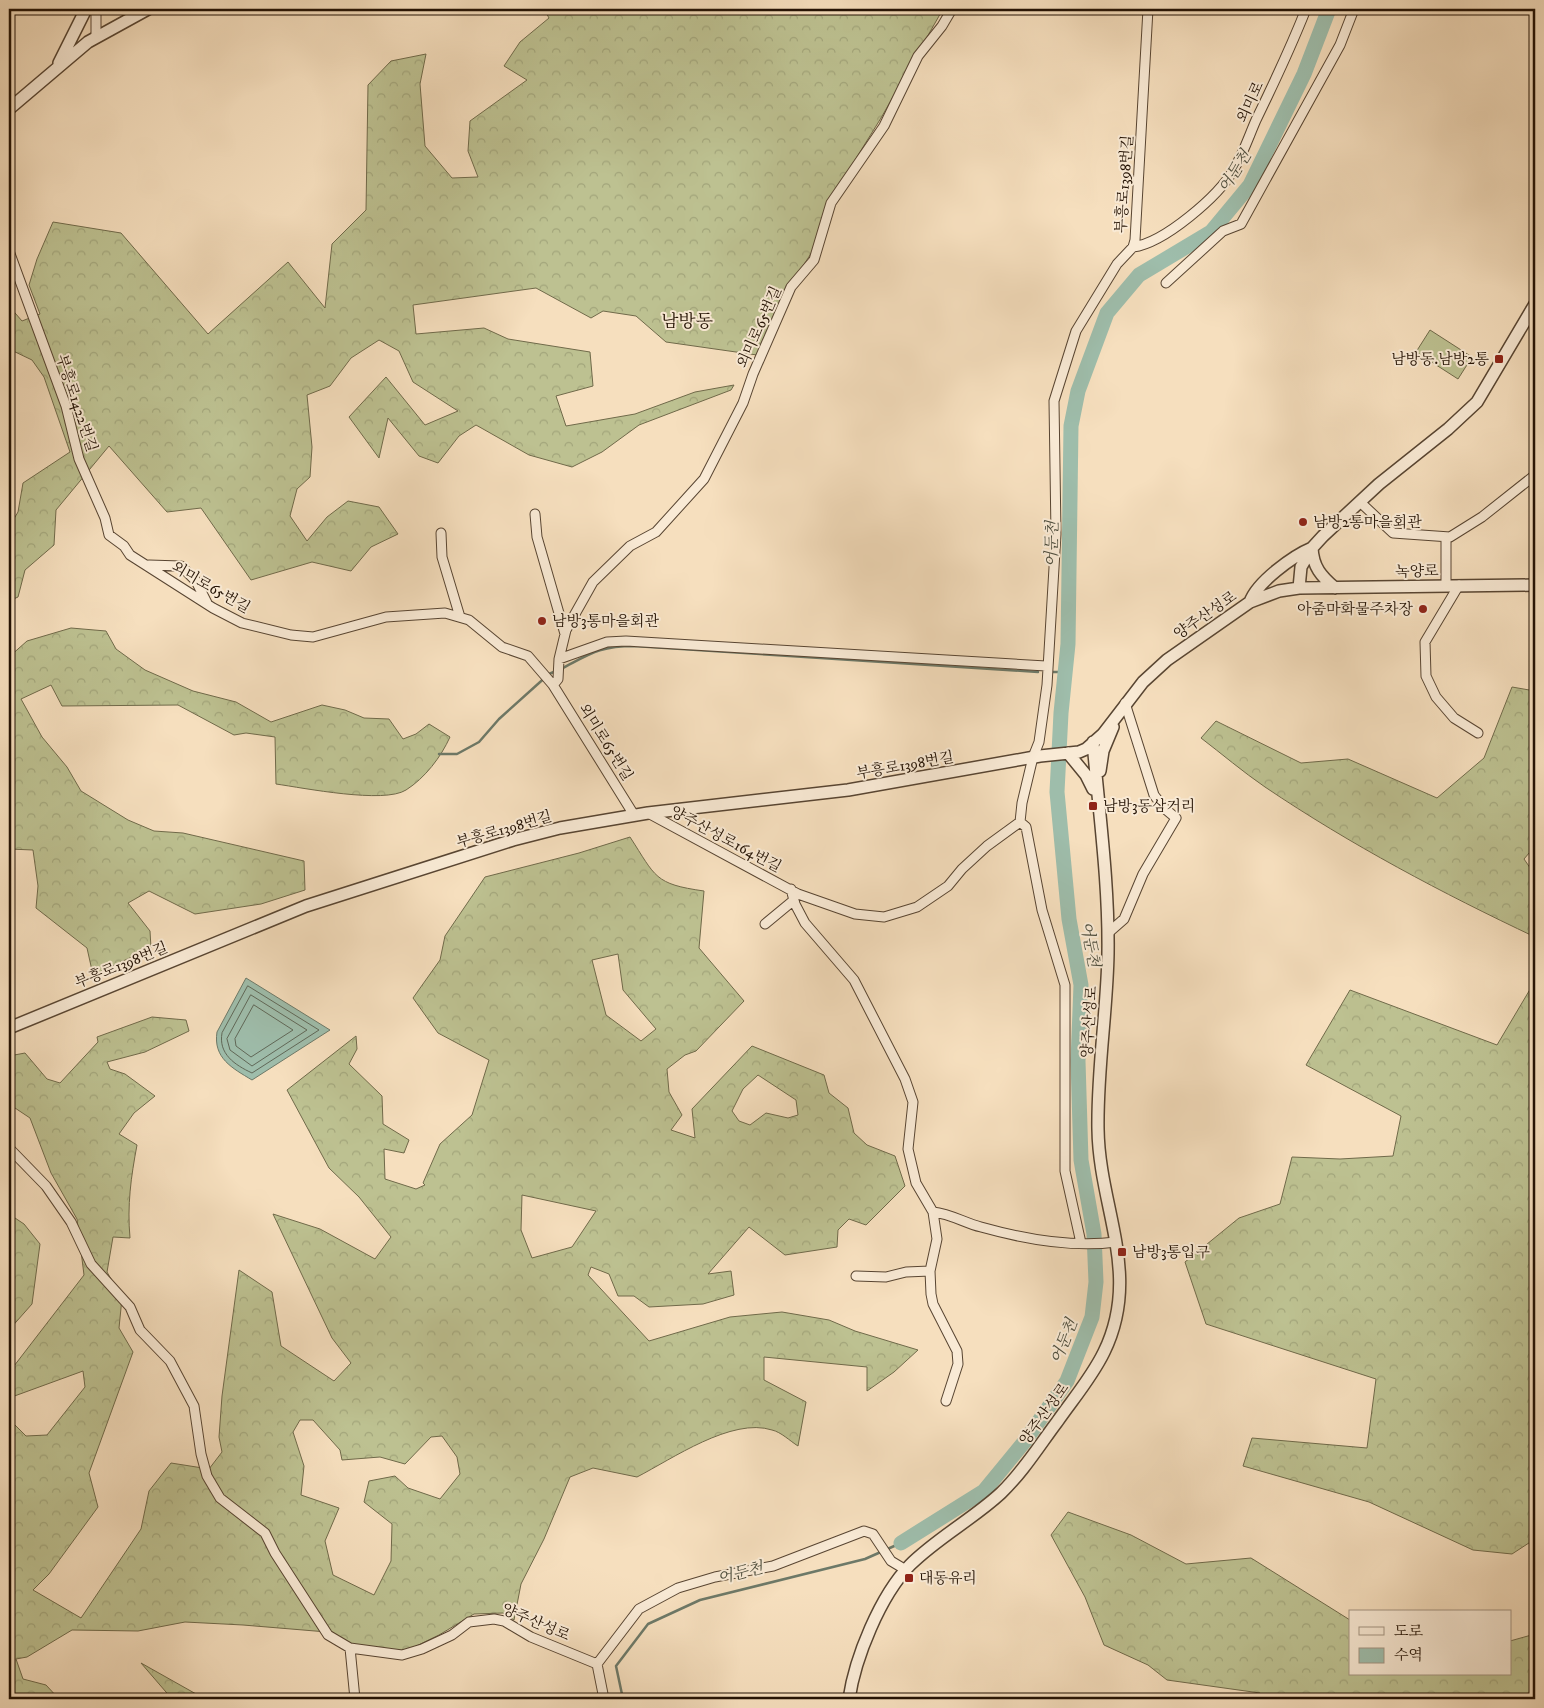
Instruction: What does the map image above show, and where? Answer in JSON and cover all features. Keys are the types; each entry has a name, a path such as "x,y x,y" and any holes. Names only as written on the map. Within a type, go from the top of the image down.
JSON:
{"street":[{"path":"58,66 86,9"},
{"path":"96,9 96,37"},
{"path":"132,9 146,10"},
{"name":"외미로65번길","path":"548,679 558,679 565,634 593,582 630,546 656,532 704,479 743,403 771,331 791,287 814,260 831,203 884,126 918,56 942,26 952,9"},
{"name":"부흥로1398번길","path":"1020,822 1022,804 1039,742 1047,685 1046,666 1052,621 1056,534 1054,401 1076,331 1117,264 1133,247 1135,240 1148,9"},
{"name":"외미로","path":"1133,247 1141,246 1161,236 1185,220 1217,191 1234,170 1291,47 1306,9"},
{"path":"1166,283 1224,231 1241,224 1340,45 1354,9"},
{"path":"9,109 58,66 96,37 146,10"},
{"name":"부흥로1422번길","path":"9,251 66,406 79,459 105,518 109,535 124,546 130,555"},
{"path":"1299,588 1301,567 1312,548 1403,463 1448,429 1477,402 1532,319 1535,304"},
{"path":"1360,502 1393,533 1450,537 1482,517 1535,475"},
{"name":"외미로65번길","path":"535,514 537,537 565,634"},
{"path":"441,534 442,557 460,617"},
{"path":"1446,537 1446,586"},
{"path":"1312,548 1315,566 1322,577 1335,588"},
{"path":"1250,602 1253,594 1264,582 1300,553 1312,548"},
{"name":"외미로65번길","path":"130,555 242,623 291,635 313,637 386,617 445,613 469,620 502,647 528,656 548,679 634,815"},
{"path":"147,565 181,566 196,581 207,603"},
{"name":"녹양로","path":"1299,588 1535,585"},
{"path":"1459,586 1425,642 1426,676 1436,697 1454,718 1478,732"},
{"name":"양주산성로","path":"849,1699 851,1684 865,1643 885,1603 906,1570 929,1549 991,1502 1013,1481 1100,1360 1110,1340 1120,1301 1121,1277 1111,1243 1102,1184 1098,1130 1099,1088 1105,1024 1108,933 1105,865 1093,742 1103,734 1122,706 1143,682 1167,660 1250,602 1279,591 1299,588"},
{"path":"559,666 606,642 1046,666"},
{"path":"1098,805 1103,751 1122,706"},
{"path":"1108,933 1124,919 1143,874 1176,818 1164,808 1154,795 1122,706"},
{"name":"부흥로1398번길","path":"9,1028 306,906 513,840 568,826 634,815 848,790 1036,757 1068,754 1086,749 1093,742"},
{"path":"1068,754 1086,775 1098,805"},
{"name":"양주산성로164번길","path":"648,813 794,894"},
{"path":"794,894 856,914 884,917 917,907 948,886 987,846 1020,822 1026,828 1040,891 1042,910 1064,985 1065,1171 1076,1211 1081,1243"},
{"path":"765,924 794,894"},
{"path":"794,894 805,922 854,980 905,1079 913,1102 908,1149 916,1183 933,1212 936,1239 930,1271 933,1304 957,1351 958,1364 946,1401"},
{"name":"양주산성로","path":"9,1148 46,1186 71,1222 91,1264 130,1307 140,1330 170,1361 194,1406 201,1454 207,1476 220,1498 264,1533 328,1635 350,1648 402,1655 422,1649 452,1635 469,1622 494,1619 504,1621 531,1637 597,1664"},
{"path":"933,1212 956,1217 972,1225 1000,1233 1033,1239 1081,1243 1111,1243"},
{"path":"856,1276 886,1277 906,1272 930,1271"},
{"path":"604,1699 597,1664 639,1609 678,1588 715,1577 773,1566 864,1531 873,1534 891,1560 906,1570"},
{"path":"350,1648 356,1699"}],"green space":[{"path":"544,9 943,9 881,118 829,202 812,252 788,289 757,355 666,342 636,316 603,311 591,318 536,288 413,305 416,334 484,328 508,339 590,352 593,386 556,396 566,426 635,414 695,392 734,385 731,390 639,425 602,452 572,467 529,455 476,425 459,436 438,463 419,456 388,418 379,458 349,417 386,377 425,425 458,411 413,382 399,351 379,340 351,358 330,386 307,395 312,447 310,477 297,489 290,516 307,541 327,517 348,501 379,507 398,534 371,547 351,571 312,562 251,580 201,508 167,512 109,446 56,510 54,545 25,570 18,597 9,601 9,527 18,512 23,483 70,452 44,377 32,360 9,349 9,306 22,321 40,314 29,285 37,259 53,222 121,233 208,334 288,262 325,308 332,244 366,210 368,85 391,61 426,54 420,84 425,146 452,178 478,177 468,151 470,121 527,80 504,66 520,42 549,18"},
{"path":"1430,330 1472,357 1458,379 1416,352"},
{"path":"71,628 106,631 116,649 145,670 193,691 236,702 271,722 322,705 345,710 364,718 389,719 403,739 416,734 429,724 450,737 432,766 406,790 380,796 343,794 276,784 275,737 246,733 234,735 178,705 62,706 51,685 21,699 42,737 67,767 81,791 128,820 154,831 183,833 304,861 305,890 261,904 195,914 149,891 128,903 150,931 151,948 93,975 87,948 36,908 38,886 33,850 9,849 9,657 27,641"},
{"path":"1512,687 1535,691 1535,846 1524,859 1535,875 1535,937 1431,885 1330,829 1265,787 1201,738 1216,721 1301,763 1348,759 1437,798 1484,758"},
{"path":"630,837 658,876 675,885 704,891 699,948 744,1001 696,1051 685,1055 667,1069 669,1092 682,1115 671,1130 695,1138 692,1109 752,1046 824,1075 829,1093 848,1108 854,1133 867,1145 895,1156 905,1186 866,1225 849,1219 838,1230 837,1247 785,1255 749,1227 708,1274 731,1271 734,1295 703,1304 649,1307 634,1296 618,1296 609,1274 591,1267 588,1275 649,1341 730,1317 782,1312 829,1320 855,1331 918,1350 894,1372 867,1391 867,1367 764,1357 764,1380 806,1402 798,1446 772,1430 756,1428 739,1429 703,1442 637,1477 593,1468 570,1477 544,1539 521,1584 514,1620 503,1613 474,1614 439,1635 406,1651 352,1645 327,1632 243,1625 185,1622 138,1631 72,1630 27,1657 16,1659 23,1679 46,1685 59,1699 9,1699 9,1419 26,1436 47,1435 85,1387 83,1371 9,1398 9,1364 14,1366 84,1275 77,1219 51,1173 30,1118 9,1104 9,1056 25,1053 47,1079 60,1083 98,1042 97,1037 152,1017 186,1020 189,1031 145,1052 107,1062 110,1069 125,1074 155,1096 134,1113 119,1134 137,1145 130,1191 130,1238 113,1237 107,1272 122,1298 119,1328 133,1352 89,1473 98,1507 49,1574 33,1590 81,1618 141,1529 149,1491 171,1463 209,1469 222,1452 219,1437 222,1396 239,1270 272,1292 281,1346 334,1381 351,1363 332,1338 273,1214 320,1229 375,1259 391,1237 359,1197 329,1168 287,1090 356,1036 357,1049 349,1064 382,1096 383,1124 409,1140 404,1153 384,1149 385,1179 416,1189 425,1185 423,1183 440,1144 472,1115 489,1060 438,1033 413,998 440,960 445,936 485,877 579,853","holes":["618,954 623,990 656,1029 641,1041 606,1015 592,960","758,1075 796,1100 798,1115 788,1118 766,1113 750,1125 739,1121 732,1111 743,1089","522,1195 596,1211 572,1247 532,1258 521,1230","300,1420 313,1420 340,1450 342,1460 380,1457 405,1464 431,1437 442,1436 457,1457 460,1474 440,1499 408,1488 395,1476 369,1481 364,1502 392,1524 391,1561 374,1595 333,1575 325,1541 339,1508 301,1495 304,1466 293,1432"]},
{"path":"1535,981 1535,1539 1512,1554 1473,1550 1369,1502 1243,1466 1252,1438 1367,1448 1376,1379 1206,1324 1185,1262 1239,1218 1280,1204 1292,1157 1340,1159 1393,1156 1401,1116 1306,1065 1350,990 1497,1045"},
{"path":"9,1214 24,1224 40,1244 32,1304 9,1330"},
{"path":"1068,1512 1131,1535 1186,1564 1251,1558 1349,1619 1349,1676 1512,1676 1512,1640 1535,1634 1535,1699 1261,1699 1260,1693 1167,1680 1148,1665 1104,1645 1085,1597 1051,1535"},
{"path":"141,1663 205,1699 172,1699"}],"water":[{"path":"246,978 330,1030 252,1080 225,1061 218,1049 217,1041 217,1032"}],"waterway":[{"name":"어둔천","path":"901,1543 984,1491 1025,1441 1067,1381 1092,1317 1096,1282 1094,1234 1081,1160 1078,1061 1081,985 1069,919 1057,792 1061,713 1068,644 1071,426 1078,391 1107,313 1139,275 1211,232 1250,185 1304,74 1329,9"},
{"path":"561,669 603,649 634,646 1038,672"},
{"path":"439,754 457,754 479,742 499,719 549,674 556,671"},
{"path":"1051,672 1065,672"},
{"name":"어둔천","path":"623,1699 616,1666 648,1624 700,1600 865,1559 901,1543"}],"place":[{"name":"남방동.남방2통","path":"1499,359"},
{"name":"남방2통마을회관","path":"1303,522"},
{"name":"아줌마화물주차장","path":"1423,609"},
{"name":"남방3통마을회관","path":"542,621"},
{"name":"남방3동삼거리","path":"1093,806"},
{"name":"남방3통입구","path":"1122,1252"},
{"name":"대동유리","path":"909,1578"}],"district":[{"name":"남방동","path":"687,321"}]}
